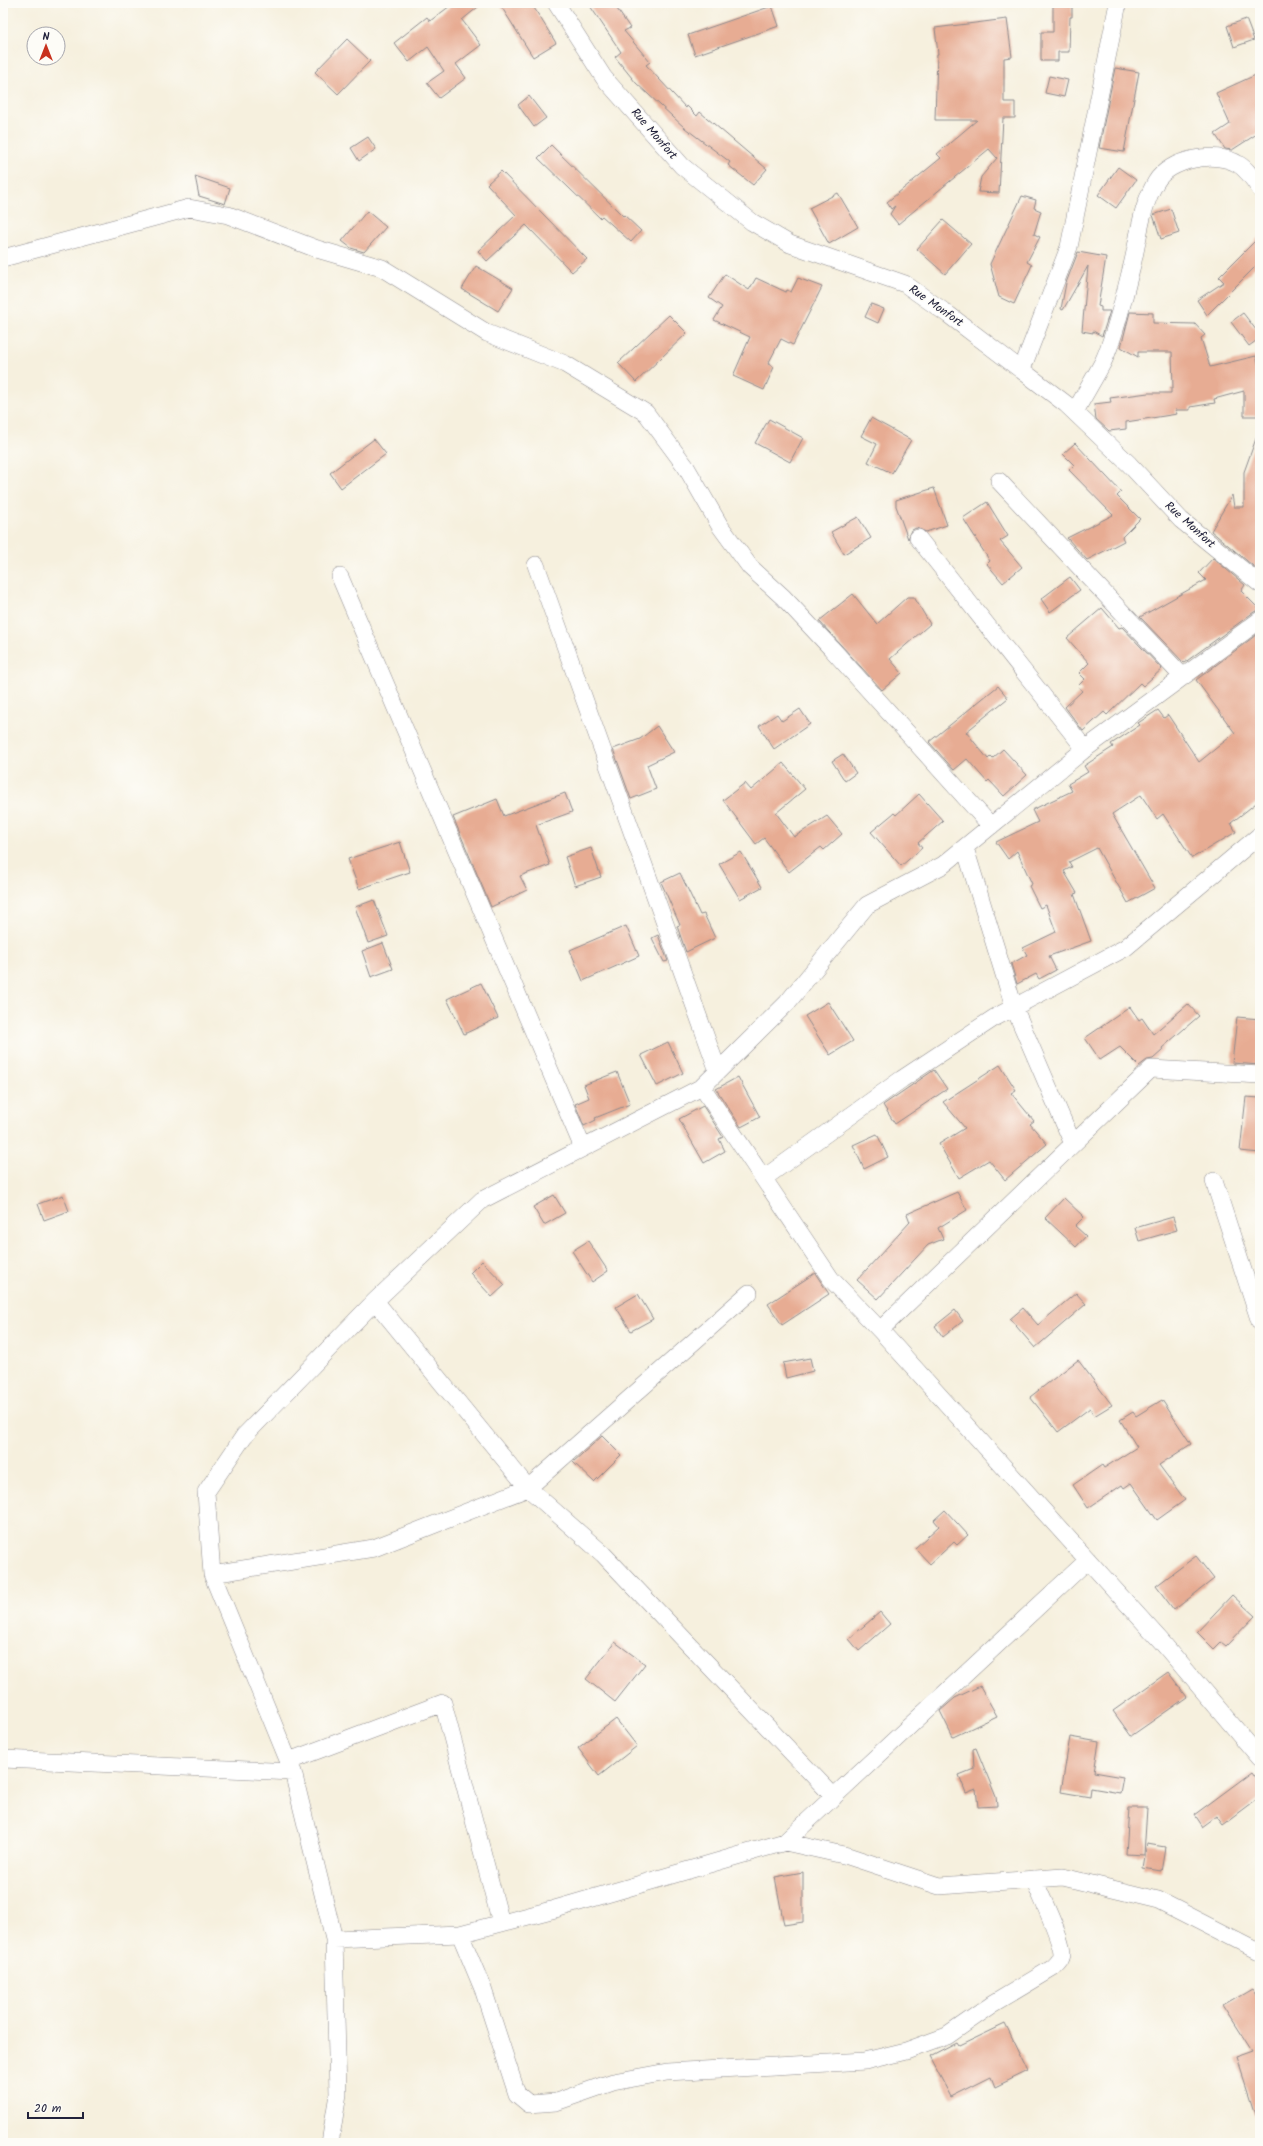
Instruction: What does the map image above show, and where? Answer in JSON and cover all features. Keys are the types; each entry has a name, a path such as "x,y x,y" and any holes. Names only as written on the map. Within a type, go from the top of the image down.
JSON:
{"street":[{"name":"Rue Monfort","path":"556,3 604,78 682,166 752,222 790,244 905,284 1022,369 1075,412 1129,464 1181,520 1260,584"},
{"path":"1022,369 1069,247 1118,3"},
{"path":"1075,412 1103,360 1132,268 1145,206 1155,182 1164,172 1181,164 1208,157 1222,158 1238,164 1260,189"},
{"path":"3,258 189,208 228,214 318,249 382,268 487,333 565,364 646,413 686,466 720,526 750,567 783,597 831,648 991,826"},
{"path":"999,481 1182,676"},
{"path":"918,538 1086,749"},
{"path":"536,565 718,1072"},
{"path":"340,577 583,1148"},
{"path":"330,2143 338,2094 334,1939 291,1766 212,1574 206,1492 244,1436 375,1301 482,1200 702,1087 787,1003 867,905 942,866 1086,749 1182,676 1260,620"},
{"path":"764,1178 902,1079 994,1018 1125,948 1260,835"},
{"path":"965,848 1014,1007 1073,1144"},
{"path":"880,1330 1150,1069 1260,1075"},
{"path":"702,1087 831,1279 880,1330 1161,1641 1260,1758"},
{"path":"1214,1181 1260,1322"},
{"path":"212,1574 374,1548 528,1488 749,1293"},
{"path":"375,1301 528,1488 602,1554 834,1797"},
{"path":"334,1939 460,1934 785,1842 1088,1560"},
{"path":"3,1759 291,1766 443,1703 501,1923"},
{"path":"785,1842 848,1856 939,1886 1063,1877 1158,1900 1260,1952"},
{"path":"460,1934 483,1989 517,2094 530,2104 556,2102 613,2082 667,2072 865,2061 906,2051 947,2036 993,2004 1053,1968 1060,1961 1062,1953 1059,1940 1034,1879"}],"building":[{"path":"454,3 483,3 462,20 481,45 456,64 466,78 439,98 427,83 444,71 428,47 409,62 394,43 427,17 430,21"},
{"path":"499,3 531,3 556,43 533,57"},
{"path":"588,3 613,3 630,28 624,31 650,62 646,65 686,108 687,106 697,116 700,112 767,169 753,185 728,165 730,162 685,128 636,83 615,57 621,52"},
{"path":"1053,3 1072,3 1069,52 1058,52 1058,61 1041,61 1041,32 1053,32"},
{"path":"772,6 779,26 695,55 688,35"},
{"path":"1007,19 1012,57 1004,58 1004,102 1015,102 1015,118 1003,118 999,193 978,192 981,177 997,158 989,149 898,224 890,214 895,206 891,209 887,202 941,158 937,154 977,120 935,120 938,54 935,28"},
{"path":"1246,19 1254,40 1234,47 1227,26"},
{"path":"347,39 370,61 338,94 315,72"},
{"path":"1115,68 1139,72 1124,152 1099,148"},
{"path":"1260,73 1260,132 1232,150 1225,149 1215,134 1230,124 1216,93"},
{"path":"1049,76 1068,80 1064,97 1045,93"},
{"path":"529,96 546,118 534,127 518,105"},
{"path":"368,137 376,149 359,161 351,148"},
{"path":"551,145 623,216 624,215 641,231 631,242 602,216 600,218 538,158"},
{"path":"1118,167 1136,180 1116,208 1098,195"},
{"path":"501,171 587,259 572,272 526,225 487,261 478,251 516,215 487,184"},
{"path":"195,176 230,188 225,204 199,196"},
{"path":"838,193 858,227 829,244 809,208"},
{"path":"1022,196 1036,200 1034,208 1041,211 1034,234 1040,237 1027,262 1032,265 1014,304 999,297 990,264"},
{"path":"1171,209 1179,233 1161,239 1153,215"},
{"path":"367,211 386,227 364,252 351,248 342,241"},
{"path":"943,220 971,244 945,274 917,249"},
{"path":"1260,236 1260,262 1207,315 1197,300 1224,282 1219,277"},
{"path":"1078,252 1106,257 1098,306 1101,307 1101,311 1110,311 1102,336 1093,331 1093,333 1082,331 1088,266 1063,310 1061,309 1066,283"},
{"path":"476,266 513,288 498,311 462,289"},
{"path":"725,274 749,290 756,278 786,292 787,290 791,292 798,278 822,287 793,345 781,339 768,364 774,367 764,390 733,376 750,337 714,320 722,307 709,298"},
{"path":"871,304 884,309 878,323 865,317"},
{"path":"1130,312 1153,313 1153,323 1195,324 1205,335 1201,338 1210,367 1256,356 1260,369 1260,416 1244,416 1244,391 1214,399 1215,403 1190,407 1190,410 1175,410 1177,414 1126,422 1126,429 1109,431 1096,419 1094,404 1111,402 1110,398 1148,393 1171,393 1171,388 1173,388 1172,352 1138,352 1138,357 1121,347"},
{"path":"1243,313 1260,335 1260,338 1249,346 1231,322"},
{"path":"669,315 687,333 636,382 618,363"},
{"path":"871,418 911,440 892,473 868,462 877,444 861,436"},
{"path":"769,419 803,438 790,462 755,443"},
{"path":"1258,433 1260,433 1260,568 1258,570 1211,531 1232,495 1234,507 1244,507 1244,472"},
{"path":"374,439 386,454 341,488 330,473"},
{"path":"1075,443 1121,492 1117,496 1140,519 1122,537 1124,541 1087,560 1067,538 1113,515 1069,470 1074,465 1063,454"},
{"path":"934,488 947,525 926,532 916,528 912,530 908,539 896,506 896,500"},
{"path":"987,502 1008,536 1000,541 1022,567 1003,583 987,564 990,561 975,538 977,537 975,537 963,518"},
{"path":"858,517 871,538 844,554 831,532"},
{"path":"1213,558 1245,585 1241,591 1260,610 1254,612 1184,663 1140,617 1206,580 1199,573"},
{"path":"1070,577 1080,590 1050,612 1041,599"},
{"path":"853,594 877,624 907,597 914,597 930,624 890,659 902,673 882,690 819,621"},
{"path":"1102,608 1119,628 1122,627 1162,669 1143,686 1140,683 1107,715 1104,712 1083,731 1065,707 1082,691 1078,686 1085,679 1079,673 1089,663 1067,638"},
{"path":"1260,632 1260,800 1231,823 1236,832 1192,858 1163,814 1157,819 1141,795 1112,814 1155,888 1128,903 1097,848 1069,862 1072,867 1064,871 1077,893 1074,894 1091,941 1049,956 1056,970 1039,979 1036,974 1017,984 1011,964 1027,955 1023,948 1056,932 1046,905 1040,908 1029,886 1032,884 1017,851 1008,859 996,842 1038,822 1032,810 1072,791 1068,784 1088,772 1084,766 1113,747 1111,744 1140,725 1138,723 1158,710 1164,718 1168,715 1199,762 1235,733 1196,680"},
{"path":"998,686 1008,698 966,732 988,759 991,756 993,758 1003,749 1027,775 1004,796 989,780 987,782 967,759 954,770 929,742"},
{"path":"800,709 810,724 774,749 759,726 777,714 782,721"},
{"path":"657,726 674,752 647,765 656,789 631,799 613,749 640,739"},
{"path":"843,754 856,773 845,781 832,761"},
{"path":"783,763 805,789 776,813 794,837 827,816 842,834 824,850 821,847 789,872 764,838 756,844 723,800 745,783 751,790"},
{"path":"565,793 572,812 536,825 550,865 520,876 527,890 491,907 453,817 497,799 504,816"},
{"path":"919,794 943,821 918,843 922,848 901,866 871,832 894,813 896,815"},
{"path":"400,842 410,872 359,889 348,859"},
{"path":"591,848 601,877 575,886 565,857"},
{"path":"741,852 762,887 740,899 719,864"},
{"path":"680,873 700,915 704,914 715,938 686,952 677,926 680,925 661,882"},
{"path":"374,900 388,936 368,943 355,907"},
{"path":"626,926 639,956 583,981 570,950"},
{"path":"658,935 668,961 664,962 652,938"},
{"path":"383,943 393,969 371,977 362,951"},
{"path":"481,983 498,1018 464,1034 447,999"},
{"path":"828,1002 853,1041 830,1055 805,1016"},
{"path":"1188,1004 1199,1016 1162,1048 1163,1050 1153,1059 1147,1060 1139,1066 1120,1047 1100,1060 1085,1038 1130,1007 1139,1020 1142,1018 1153,1034"},
{"path":"1237,1017 1260,1019 1260,1065 1232,1063"},
{"path":"668,1042 683,1073 657,1086 641,1055"},
{"path":"1000,1065 1016,1090 1011,1093 1034,1121 1030,1124 1047,1144 1005,1180 989,1160 959,1178 939,1144 965,1128 943,1102"},
{"path":"934,1070 947,1089 895,1124 883,1105"},
{"path":"617,1072 630,1104 595,1118 596,1120 584,1126 575,1104 589,1098 584,1085"},
{"path":"738,1077 760,1117 741,1127 716,1089"},
{"path":"1246,1097 1260,1098 1260,1153 1240,1151"},
{"path":"703,1106 723,1137 719,1139 725,1151 704,1163 679,1119"},
{"path":"877,1134 888,1157 864,1169 853,1145"},
{"path":"957,1192 967,1210 938,1228 943,1239 928,1245 878,1299 857,1280 910,1222 907,1214"},
{"path":"63,1195 69,1211 44,1220 38,1204"},
{"path":"554,1195 565,1213 544,1225 533,1207"},
{"path":"1064,1198 1084,1217 1075,1226 1086,1236 1076,1247 1045,1218"},
{"path":"1173,1217 1177,1230 1139,1241 1135,1228"},
{"path":"588,1241 608,1271 592,1282 572,1251"},
{"path":"482,1261 505,1285 492,1297 470,1273"},
{"path":"815,1273 829,1294 782,1325 768,1304"},
{"path":"1076,1293 1086,1304 1035,1348 1010,1319 1023,1308 1038,1325"},
{"path":"638,1294 653,1319 631,1331 616,1307"},
{"path":"955,1310 963,1321 943,1337 935,1326"},
{"path":"810,1358 813,1371 786,1378 783,1363"},
{"path":"1078,1360 1112,1405 1094,1416 1090,1408 1058,1432 1030,1397"},
{"path":"1162,1400 1191,1444 1159,1465 1185,1500 1157,1520 1131,1483 1124,1488 1122,1485 1088,1508 1073,1485 1102,1465 1104,1468 1137,1447 1120,1420 1133,1412 1136,1416"},
{"path":"602,1436 621,1455 594,1482 573,1462"},
{"path":"945,1510 968,1535 957,1545 954,1542 930,1564 915,1548 939,1526 934,1520"},
{"path":"1196,1556 1214,1579 1174,1610 1156,1586"},
{"path":"1232,1595 1255,1616 1226,1646 1221,1642 1214,1649 1197,1632"},
{"path":"880,1612 890,1624 859,1651 849,1639"},
{"path":"615,1642 645,1664 615,1702 586,1679"},
{"path":"1168,1672 1187,1697 1131,1736 1113,1711"},
{"path":"980,1686 997,1716 953,1737 940,1711 955,1698"},
{"path":"616,1719 637,1746 599,1776 578,1748"},
{"path":"1070,1737 1099,1742 1094,1772 1123,1777 1120,1793 1091,1788 1090,1797 1061,1792"},
{"path":"976,1748 996,1797 997,1806 978,1807 976,1789 966,1793 959,1775 974,1769 973,1749"},
{"path":"1252,1772 1260,1783 1260,1798 1224,1825 1217,1816 1202,1827 1194,1815"},
{"path":"1129,1808 1147,1808 1144,1855 1126,1854"},
{"path":"1147,1844 1165,1847 1161,1871 1143,1868"},
{"path":"803,1872 803,1922 784,1925 775,1877"},
{"path":"1252,1988 1260,2000 1260,2123 1257,2123 1236,2058 1253,2052 1223,2005"},
{"path":"1005,2024 1028,2071 995,2087 991,2077 951,2097 930,2057 957,2043 959,2046"}]}
